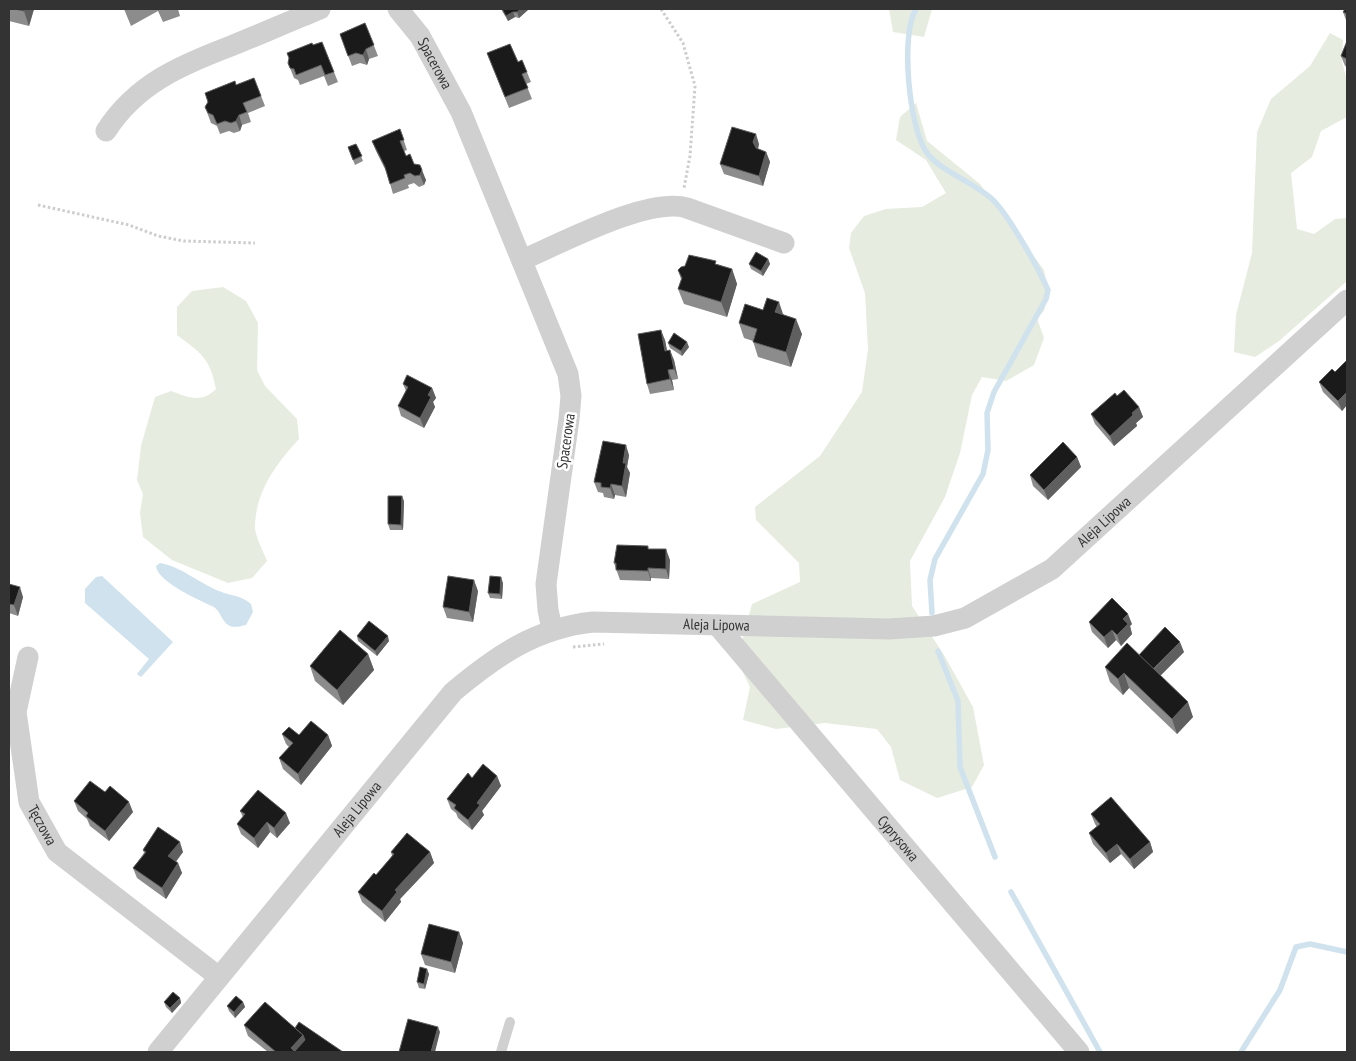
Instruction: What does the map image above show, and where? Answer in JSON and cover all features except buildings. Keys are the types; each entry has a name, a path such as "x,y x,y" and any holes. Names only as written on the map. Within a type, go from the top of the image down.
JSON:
{"street":[{"path":"106,131 118,112 136,95 179,66 320,9"},
{"name":"Spacerowa","path":"398,9 420,36 444,76 461,112 568,374 572,396 546,584 552,629"},
{"path":"522,260 641,210 671,205 681,206 784,242"},
{"name":"Aleja Lipowa","path":"158,1052 453,692 481,669 522,642 552,629 593,622 890,629 934,626 964,618 1006,597 1052,569 1347,300"},
{"name":"Cyprysowa","path":"717,626 1079,1052"},
{"name":"Tęczowa","path":"28,657 16,712 29,802 57,852 219,977"}],"lane":[{"path":"501,1052 510,1022"}],"path":[{"path":"661,9 683,43 695,86 690,156 681,206"},
{"path":"38,205 129,225 158,236 184,241 255,242"}],"shaded area":[{"path":"889,9 932,9 924,37 893,32"},
{"path":"1330,33 1343,40 1342,61 1347,81 1347,117 1321,131 1312,157 1291,173 1297,229 1314,234 1335,219 1347,218 1347,281 1279,341 1255,357 1234,352 1236,315 1252,253 1257,132 1271,99 1310,66"},
{"path":"916,103 927,141 980,184 1044,270 1048,290 1044,311 1037,318 1044,338 1034,365 1006,381 982,377 972,395 960,453 945,497 910,561 912,606 944,655 973,707 984,765 972,787 937,798 900,780 891,747 877,729 825,723 776,729 743,720 750,687 737,660 752,604 800,582 799,563 756,520 755,507 820,456 862,392 868,349 865,293 849,248 851,233 864,216 886,209 922,207 946,193 926,160 896,140 900,117"},
{"path":"223,287 246,301 258,323 257,370 265,386 297,419 299,439 282,458 268,479 259,502 255,528 267,561 252,578 228,583 172,560 143,537 140,513 143,494 137,480 141,446 155,397 171,391 189,397 200,398 216,389 211,370 203,357 177,335 177,307 192,291"}],"water":[{"path":"160,563 182,571 212,588 247,601 251,604 253,612 246,625 230,626 215,608 170,584 158,572 156,566"},
{"path":"102,576 173,642 141,677 137,674 149,659 85,603 85,589 96,577"}],"waterway":[{"path":"916,9 911,21 908,39 908,59 911,103 921,141 927,153 940,166 985,193 999,206 1023,242 1048,290 1046,299 994,392 987,413 988,450 983,474 935,559 930,580 932,613"},
{"path":"938,651 958,701 960,767 995,857"},
{"path":"1011,892 1100,1052"},
{"path":"1241,1052 1280,990 1296,947 1310,944 1347,952"}]}
